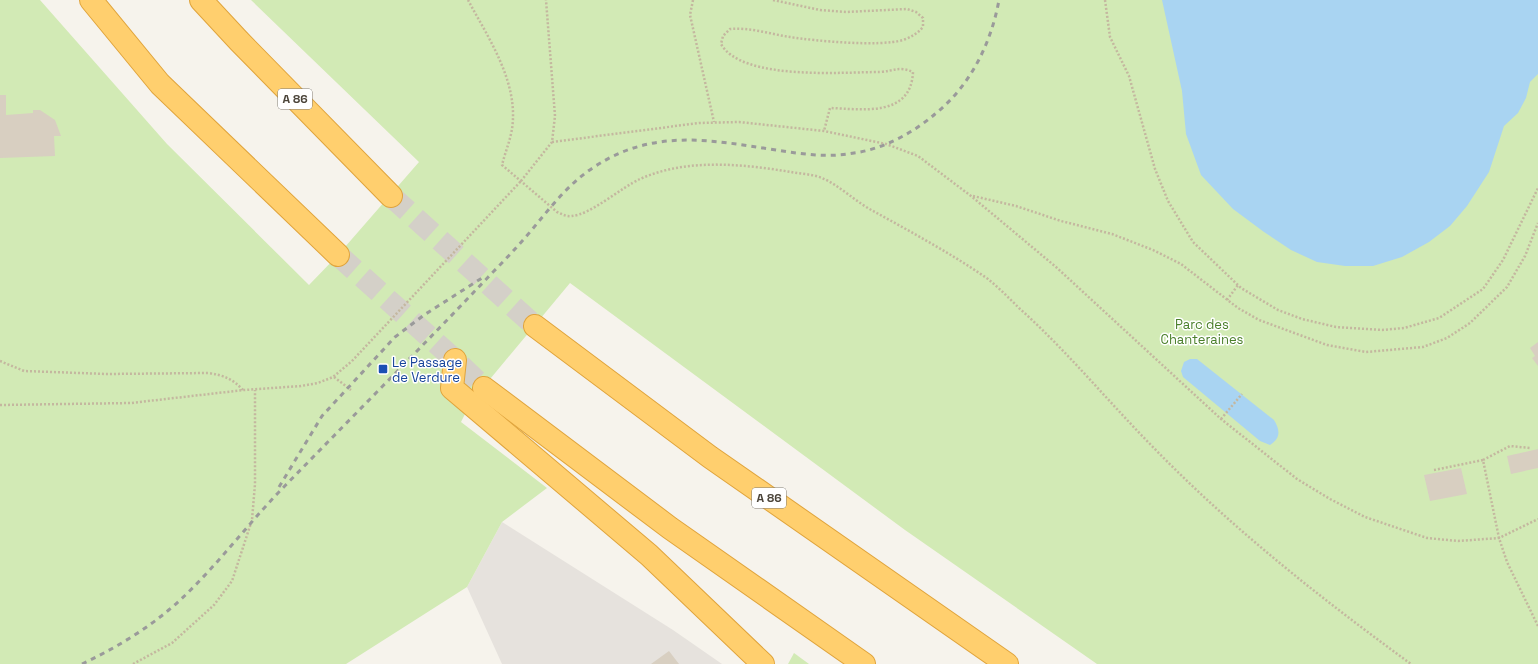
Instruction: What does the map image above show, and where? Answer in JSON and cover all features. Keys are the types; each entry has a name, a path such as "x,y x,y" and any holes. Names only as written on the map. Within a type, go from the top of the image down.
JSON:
{"highway":[{"path":"91,0 160,84 338,255"},
{"name":"A 86","path":"201,0 239,41 391,196"},
{"name":"A 86","path":"535,326 710,457 1007,664"},
{"path":"455,360 452,388 649,554 763,664"},
{"path":"484,388 670,528 864,664"}],"path":[{"path":"468,0 497,54 512,97 512,128 502,165 562,215 570,216 583,213 641,178 658,172 688,166 712,165 750,167 825,179 864,206 936,247 989,280 1040,327 1093,381 1150,445 1214,505 1287,571 1411,664"},
{"path":"0,405 131,403 244,390 301,386 318,383 333,377 352,361 521,181 552,142 555,116 546,0"},
{"path":"693,0 690,15 714,122"},
{"path":"773,0 820,10 846,12 907,9 916,12 923,18 923,27 917,34 902,40 878,42 831,41 792,37 741,28 730,29 723,36 721,44 726,52 747,63 774,70 836,73 885,72 904,68 913,72 912,84 901,100 882,109 859,110 830,108 824,131"},
{"path":"1105,0 1110,37 1129,76 1155,169 1168,201 1193,242 1238,285 1278,310 1302,319 1336,327 1382,330 1404,328 1439,318 1483,289 1503,260 1538,188"},
{"path":"552,142 714,122 739,122 824,131 886,144 918,156 971,196 1056,267 1221,419 1297,479 1364,517 1427,538 1458,541 1499,538 1538,519"},
{"path":"971,196 1016,206 1061,221 1112,234 1153,250 1181,264 1227,300 1259,320 1327,346 1366,352 1423,346 1447,338 1470,323 1507,287 1525,256 1538,223"},
{"path":"1227,300 1238,285"},
{"path":"0,361 24,371 106,374 208,373 221,375 232,380 244,390"},
{"path":"333,377 351,390"},
{"path":"134,664 172,644 214,605 232,581 252,520 255,484 255,390"},
{"path":"1221,419 1242,394"},
{"path":"1434,470 1483,460 1510,446 1530,448"},
{"path":"1483,460 1499,538 1507,562 1538,626"}],"shaded area":[{"path":"502,522 673,630 722,664 502,664 467,587"}],"green space":[{"name":"Parc des Chanteraines","path":"0,0 40,0 167,144 309,285 338,255 419,162 251,0 1538,0 1538,664 1097,664 905,530 570,283 471,402 461,422 547,488 502,522 467,587 346,664 0,664"},
{"path":"794,653 809,664 788,664"}],"water":[{"path":"1162,0 1538,0 1538,74 1530,82 1526,98 1518,113 1504,126 1489,172 1467,206 1450,226 1429,242 1402,257 1373,266 1345,266 1317,262 1291,250 1233,209 1201,175 1186,134 1182,91"},
{"path":"1190,359 1197,359 1274,420 1278,430 1278,437 1276,440 1270,445 1260,441 1183,377 1181,371 1184,362"}],"building":[{"path":"0,95 6,95 6,115 33,113 33,110 40,110 55,120 61,136 54,136 55,156 0,158"},
{"path":"1538,342 1538,366 1532,358 1535,356 1530,348"},
{"path":"1538,449 1538,468 1511,474 1507,456"},
{"path":"1461,468 1467,494 1430,501 1424,475"},
{"path":"669,651 679,664 651,664"}],"tunnel":[{"path":"391,196 535,326"},
{"path":"338,255 484,388"}],"railway":[{"path":"82,664 141,631 176,604 191,590 277,494 466,300 516,247 560,197 576,181 594,167 616,155 638,146 683,140 728,143 815,155 854,153 887,144 917,128 935,114 959,91 969,77 984,48 991,32 999,0"},
{"path":"279,487 322,416 395,337 424,315 482,278"}],"place":[{"name":"Le Passage de Verdure","path":"383,369"}]}
